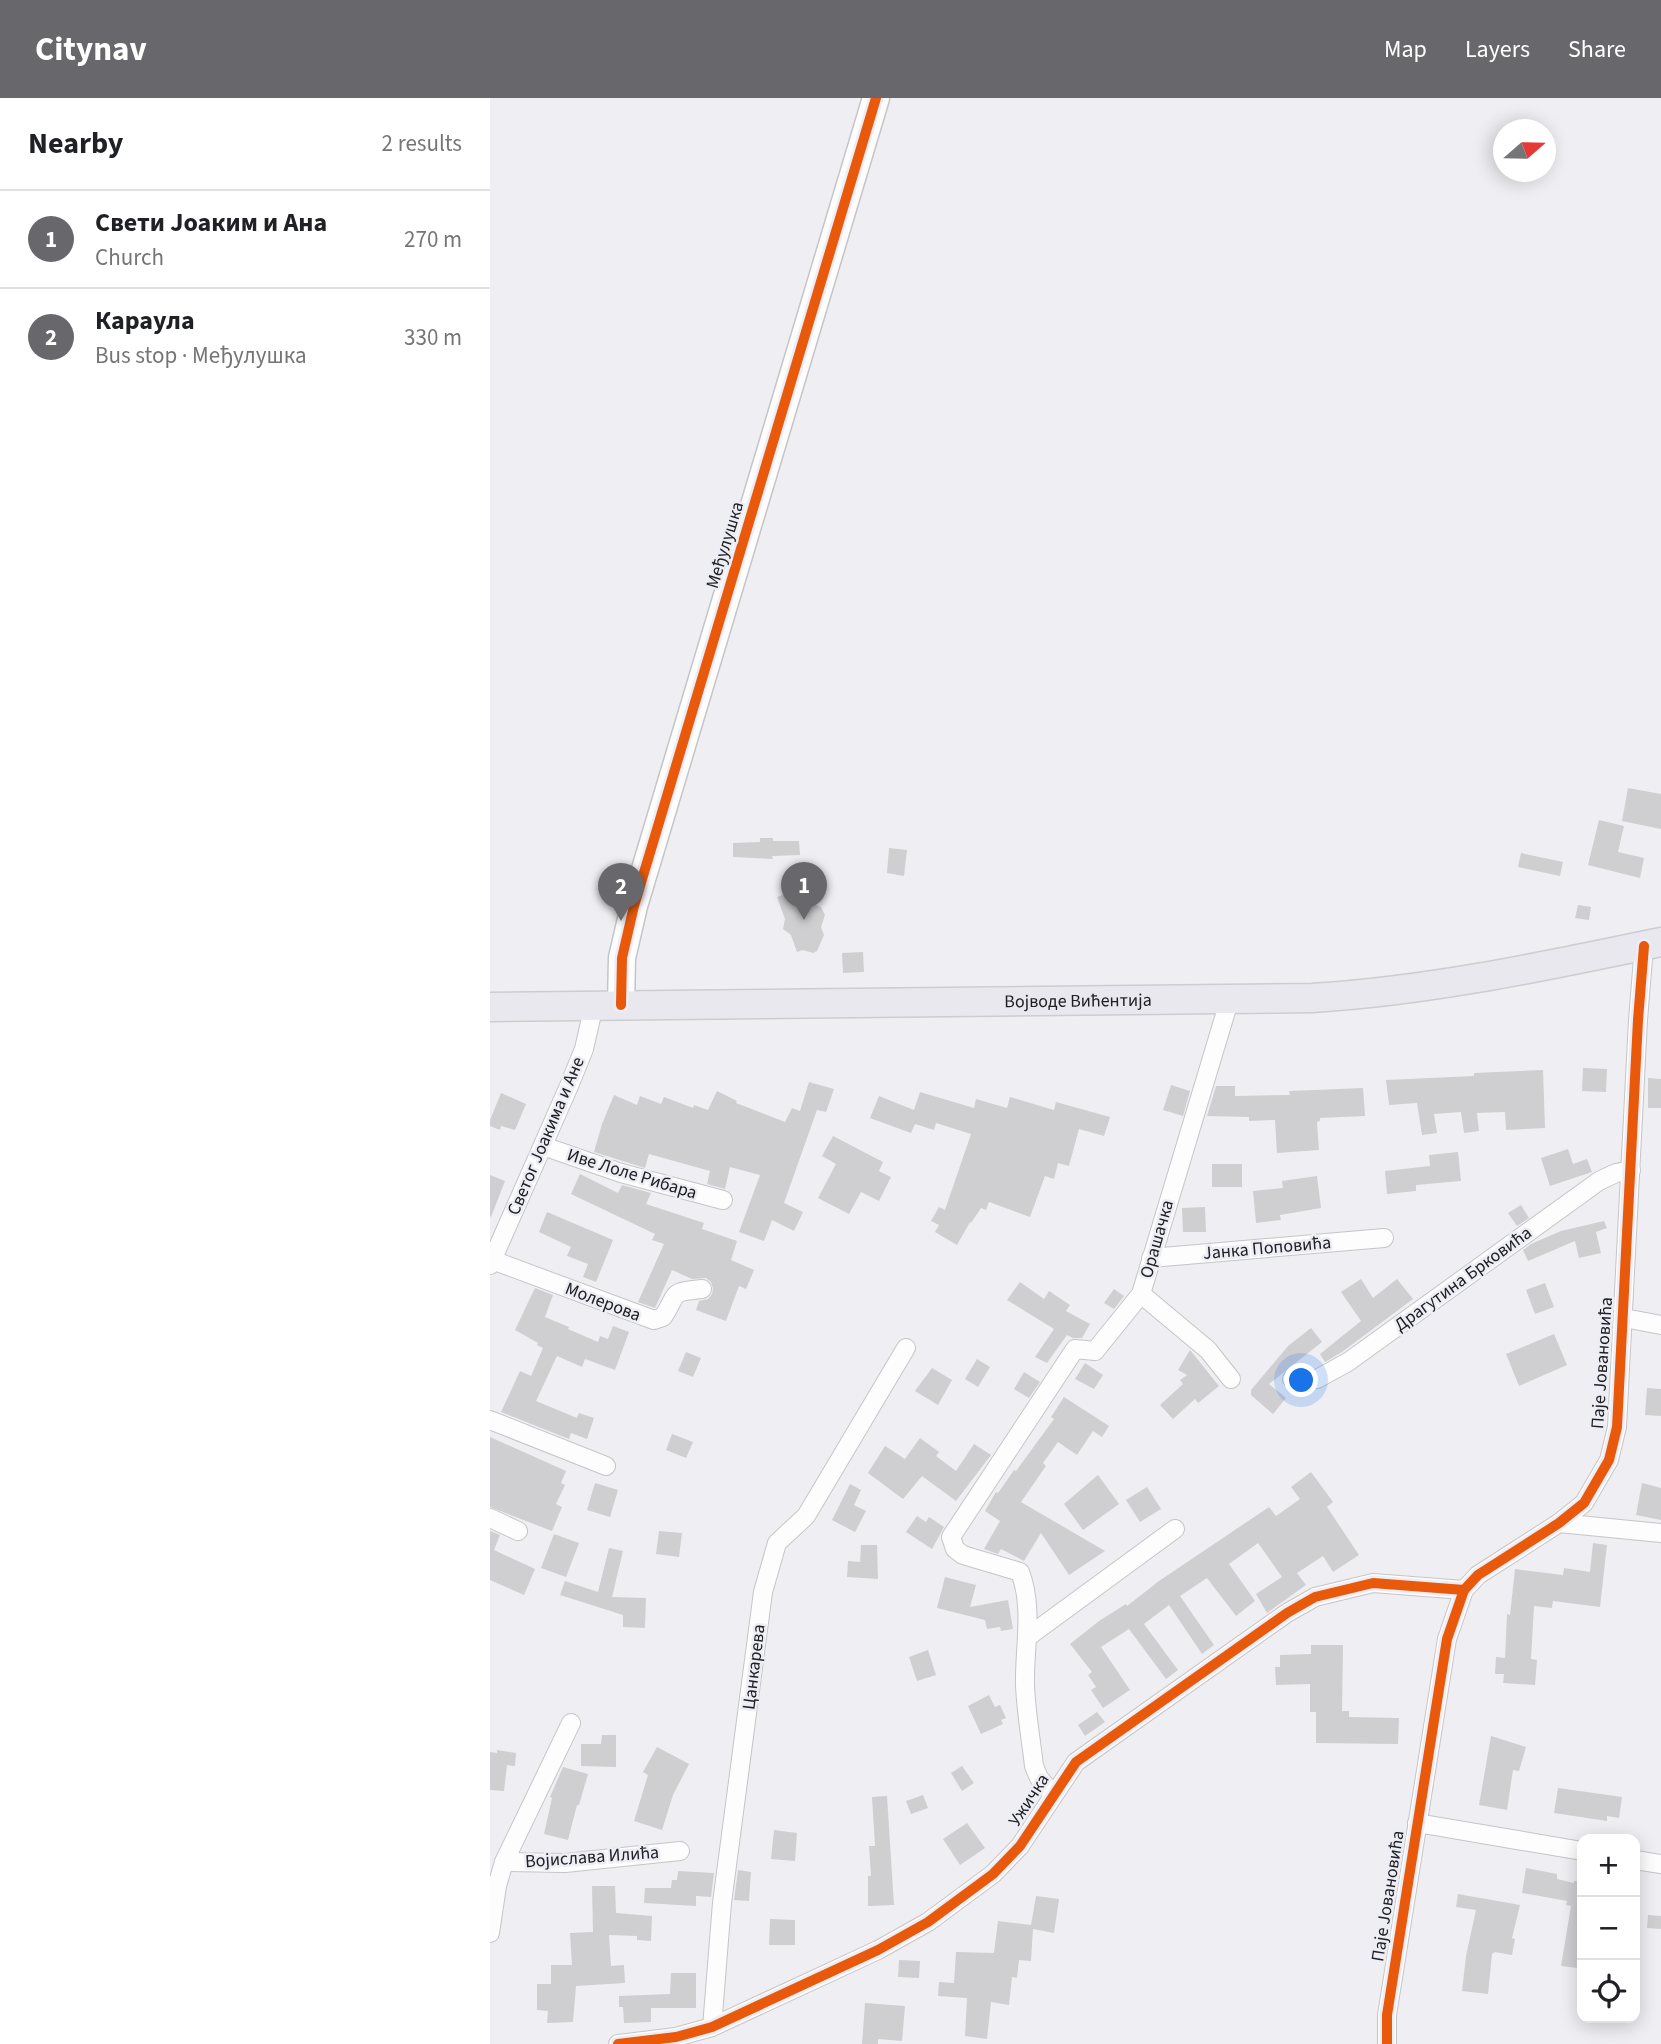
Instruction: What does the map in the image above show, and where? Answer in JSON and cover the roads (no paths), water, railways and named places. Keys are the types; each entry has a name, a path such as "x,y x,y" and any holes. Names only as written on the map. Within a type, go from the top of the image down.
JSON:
{"main road":[{"name":"Војводе Вићентија","path":"490,1007 1312,999 1368,994 1479,977 1653,944"}],"street":[{"name":"Међулушка","path":"608,1005 634,906 876,98"},
{"name":"Паје Јовановића","path":"1387,2044 1387,2015 1447,1639 1464,1590 1478,1575 1559,1523 1584,1503 1609,1460 1616,1427 1624,1318 1638,1020 1653,944"},
{"name":"Орашачка","path":"1029,1636 1020,1572 963,1555 955,1549 951,1537 1075,1349 1095,1351 1141,1294 1230,999"},
{"name":"Светог Јоакима и Ане","path":"491,1262 584,1049 608,1005"},
{"name":"Иве Лоле Рибара","path":"543,1146 621,1173 723,1200"},
{"name":"Драгутина Брковића","path":"1292,1379 1317,1379 1348,1362 1599,1181 1631,1170"},
{"name":"Јанка Поповића","path":"1151,1258 1384,1238"},
{"name":"Молерова","path":"491,1262 654,1320 663,1317 671,1297 677,1293 702,1289"},
{"path":"1141,1294 1208,1350 1231,1379"},
{"path":"1624,1318 1661,1325"},
{"name":"Цанкарева","path":"712,2027 723,1890 763,1592 771,1560 781,1537 806,1516 906,1348"},
{"path":"490,1420 606,1466"},
{"path":"490,1518 518,1531"},
{"path":"1559,1523 1661,1534"},
{"path":"1054,1794 1039,1779 1034,1766 1025,1684 1029,1636 1175,1529"},
{"name":"Ужичка","path":"618,2044 677,2037 712,2027 878,1950 928,1922 993,1874 1020,1846 1076,1762 1287,1613 1315,1597 1373,1583 1464,1590"},
{"name":"Војислава Илића","path":"490,1933 497,1886 504,1862 571,1723"},
{"path":"1417,1823 1577,1850"},
{"name":"Војислава Илића","path":"504,1862 565,1863 680,1851"},
{"path":"1640,1861 1661,1864"}],"place":[{"name":"Свети Јоаким и Ана","path":"804,920"},
{"name":"Караула","path":"621,921"}]}
